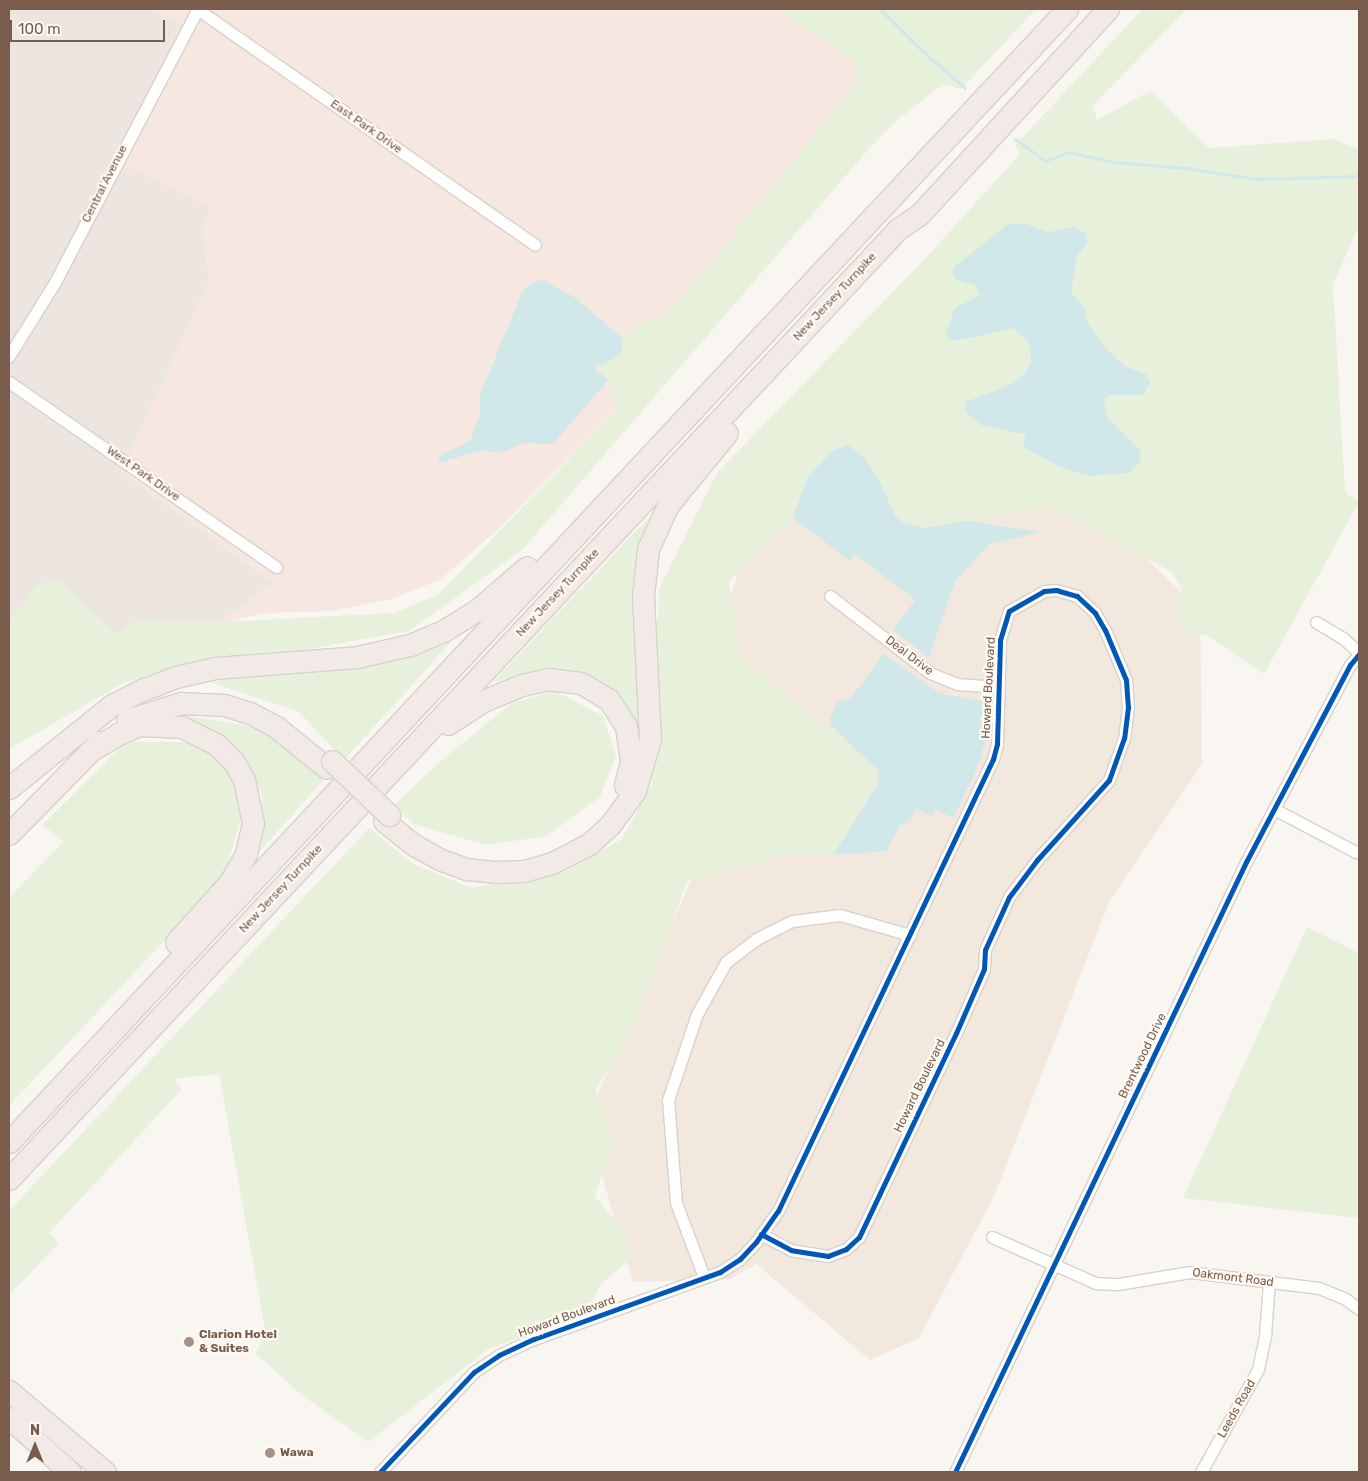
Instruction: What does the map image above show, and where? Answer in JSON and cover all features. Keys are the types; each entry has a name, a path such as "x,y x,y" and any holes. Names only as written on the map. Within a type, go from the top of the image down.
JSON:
{"highway":[{"name":"New Jersey Turnpike","path":"9,1142 1067,9"},
{"name":"New Jersey Turnpike","path":"9,1178 892,237 919,214 1108,9"},
{"path":"70,738 146,701 179,694 212,693 242,699 272,713 330,764 414,845 439,859 467,869 494,872 524,871 552,863 589,844 610,826 635,791 645,766 650,739 643,582 648,549 660,518 678,489 906,233 919,214"},
{"path":"9,788 112,705 176,677 237,665 376,654 427,639 460,621 516,579 757,324 835,256"},
{"path":"309,860 330,847 445,727 496,694 536,681 570,680 601,693 616,708 626,726 631,762 619,798 590,830 554,852 506,862 463,857 420,838 387,818"},
{"path":"9,834 114,728 140,714 181,703 209,703 250,713 276,727 330,764"},
{"path":"62,1085 110,1020 230,882 246,854 253,823 248,791 240,771 225,752 200,734 172,725 139,725 118,734 90,751"},
{"path":"9,1391 105,1472"},
{"path":"9,1418 61,1470"}],"street":[{"name":"East Park Drive","path":"197,9 535,245"},
{"name":"Central Avenue","path":"9,356 53,286 197,9"},
{"name":"West Park Drive","path":"9,382 276,567"},
{"name":"Howard Boulevard","path":"380,1472 474,1372 499,1355 534,1338 704,1277 740,1259 761,1234 778,1210 993,759 997,744 1000,640 1009,611 1044,591 1056,590 1077,596 1095,613 1105,630 1126,680 1128,707 1124,738 1110,780 1037,860 1009,897 985,950 984,969 858,1237 846,1249 828,1256 790,1250 761,1234"},
{"name":"Deal Drive","path":"830,596 930,673 957,684 998,688"},
{"path":"1316,622 1359,654"},
{"name":"Brentwood Drive","path":"955,1472 1242,871 1350,665 1359,654"},
{"path":"1274,809 1356,852"},
{"path":"704,1277 676,1203 668,1100 697,1014 726,962 756,939 802,920 840,914 910,935"},
{"name":"Oakmont Road","path":"992,1237 1053,1266 1106,1284 1190,1272 1319,1288 1344,1298 1359,1309"},
{"name":"Leeds Road","path":"1201,1472 1258,1369 1266,1330 1269,1282"}],"shaded area":[{"path":"9,9 1005,9 506,522 441,579 392,599 332,611 264,613 131,647 9,727"},
{"path":"9,9 151,9 185,27 118,162 211,208 202,228 209,280 121,472 273,583 220,622 135,620 117,636 37,585 9,622"},
{"path":"839,428 1099,513 1200,610 1202,764 1109,902 995,1194 919,1338 870,1360 756,1264 730,1279 633,1282 586,1121 702,855 716,640 760,505"}],"green space":[{"path":"776,9 1036,9 961,89 943,84 886,129 522,550 409,631 125,682 9,749 9,622 37,585 58,579 117,635 135,620 220,622 394,613 439,594 618,408 608,379 596,365 622,353 620,336 672,309 853,87 853,60"},
{"path":"1143,9 1187,9 1093,105 1097,120 1150,91 1209,148 1333,139 1359,149 1359,226 1333,284 1345,492 1359,502 1264,674 1208,636 1185,631 1173,620 1182,591 1172,572 1081,522 1047,506 946,526 923,528 902,522 894,514 882,486 832,451 807,478 793,518 729,582 740,655 799,708 820,724 831,726 860,751 879,770 877,786 833,855 782,856 688,880 631,1030 595,1091 613,1138 595,1197 622,1228 633,1256 601,1284 587,1311 487,1350 368,1442 302,1395 256,1354 265,1329 219,1074 173,1079 182,1089 49,1233 59,1243 9,1295 9,1211 369,828 415,865 472,888 566,871 622,839 652,784 659,589 717,473 923,261 1020,154 1015,145"},
{"path":"650,516 635,570 640,734 621,695 587,677 552,669 493,682"},
{"path":"462,630 344,760 299,712 210,682 274,672"},
{"path":"555,691 603,716 616,755 600,797 547,836 486,845 414,824 393,806 442,760 512,703"},
{"path":"181,715 244,725 265,732 326,777 254,858 262,795 250,766 219,736"},
{"path":"126,742 194,742 237,774 241,819 223,878 9,1106 9,898 64,841 42,825"},
{"path":"1307,927 1359,953 1359,1218 1183,1198"}],"water":[{"path":"1008,224 1026,224 1049,232 1073,227 1087,234 1087,243 1077,256 1071,293 1084,308 1088,324 1103,345 1126,367 1146,374 1150,382 1144,395 1109,395 1104,400 1107,417 1140,450 1140,461 1128,473 1089,476 1058,466 1024,447 1025,434 983,426 966,412 965,402 1010,385 1025,373 1031,361 1030,344 1013,328 956,341 948,338 946,333 955,308 980,295 976,286 958,280 953,275 953,268"},
{"path":"543,280 576,298 622,338 622,353 604,364 596,365 596,370 608,379 606,383 553,444 524,443 501,453 481,450 440,463 438,458 442,454 470,441 480,415 480,395 522,292 533,282"},
{"path":"848,445 865,458 882,486 894,514 902,522 923,528 967,521 1041,532 990,544 955,581 929,658 893,630 915,600 855,554 850,561 793,518 807,478 832,451"},
{"path":"884,654 939,693 986,702 986,740 975,773 953,818 935,809 932,816 916,809 910,821 900,825 887,851 833,855 877,786 879,771 831,726 830,719 837,702 850,699"}],"waterway":[{"path":"880,9 921,50 965,88"},
{"path":"1015,139 1045,161 1068,152 1114,162 1187,168 1256,179 1359,176"}],"cycle path":[{"path":"380,1472 474,1372 499,1355 534,1339 720,1272 740,1259 756,1242 778,1211 993,759 997,744 1000,640 1009,611 1044,591 1056,590 1077,596 1095,613 1105,630 1126,680 1128,707 1124,738 1109,780 1037,860 1009,897 985,950 984,969 956,1033 859,1237 846,1249 828,1256 791,1250 761,1234"},
{"path":"955,1472 1246,862 1350,665 1359,654"}],"place":[{"name":"Clarion Hotel & Suites","path":"189,1342"},
{"name":"Wawa","path":"270,1453"}]}
